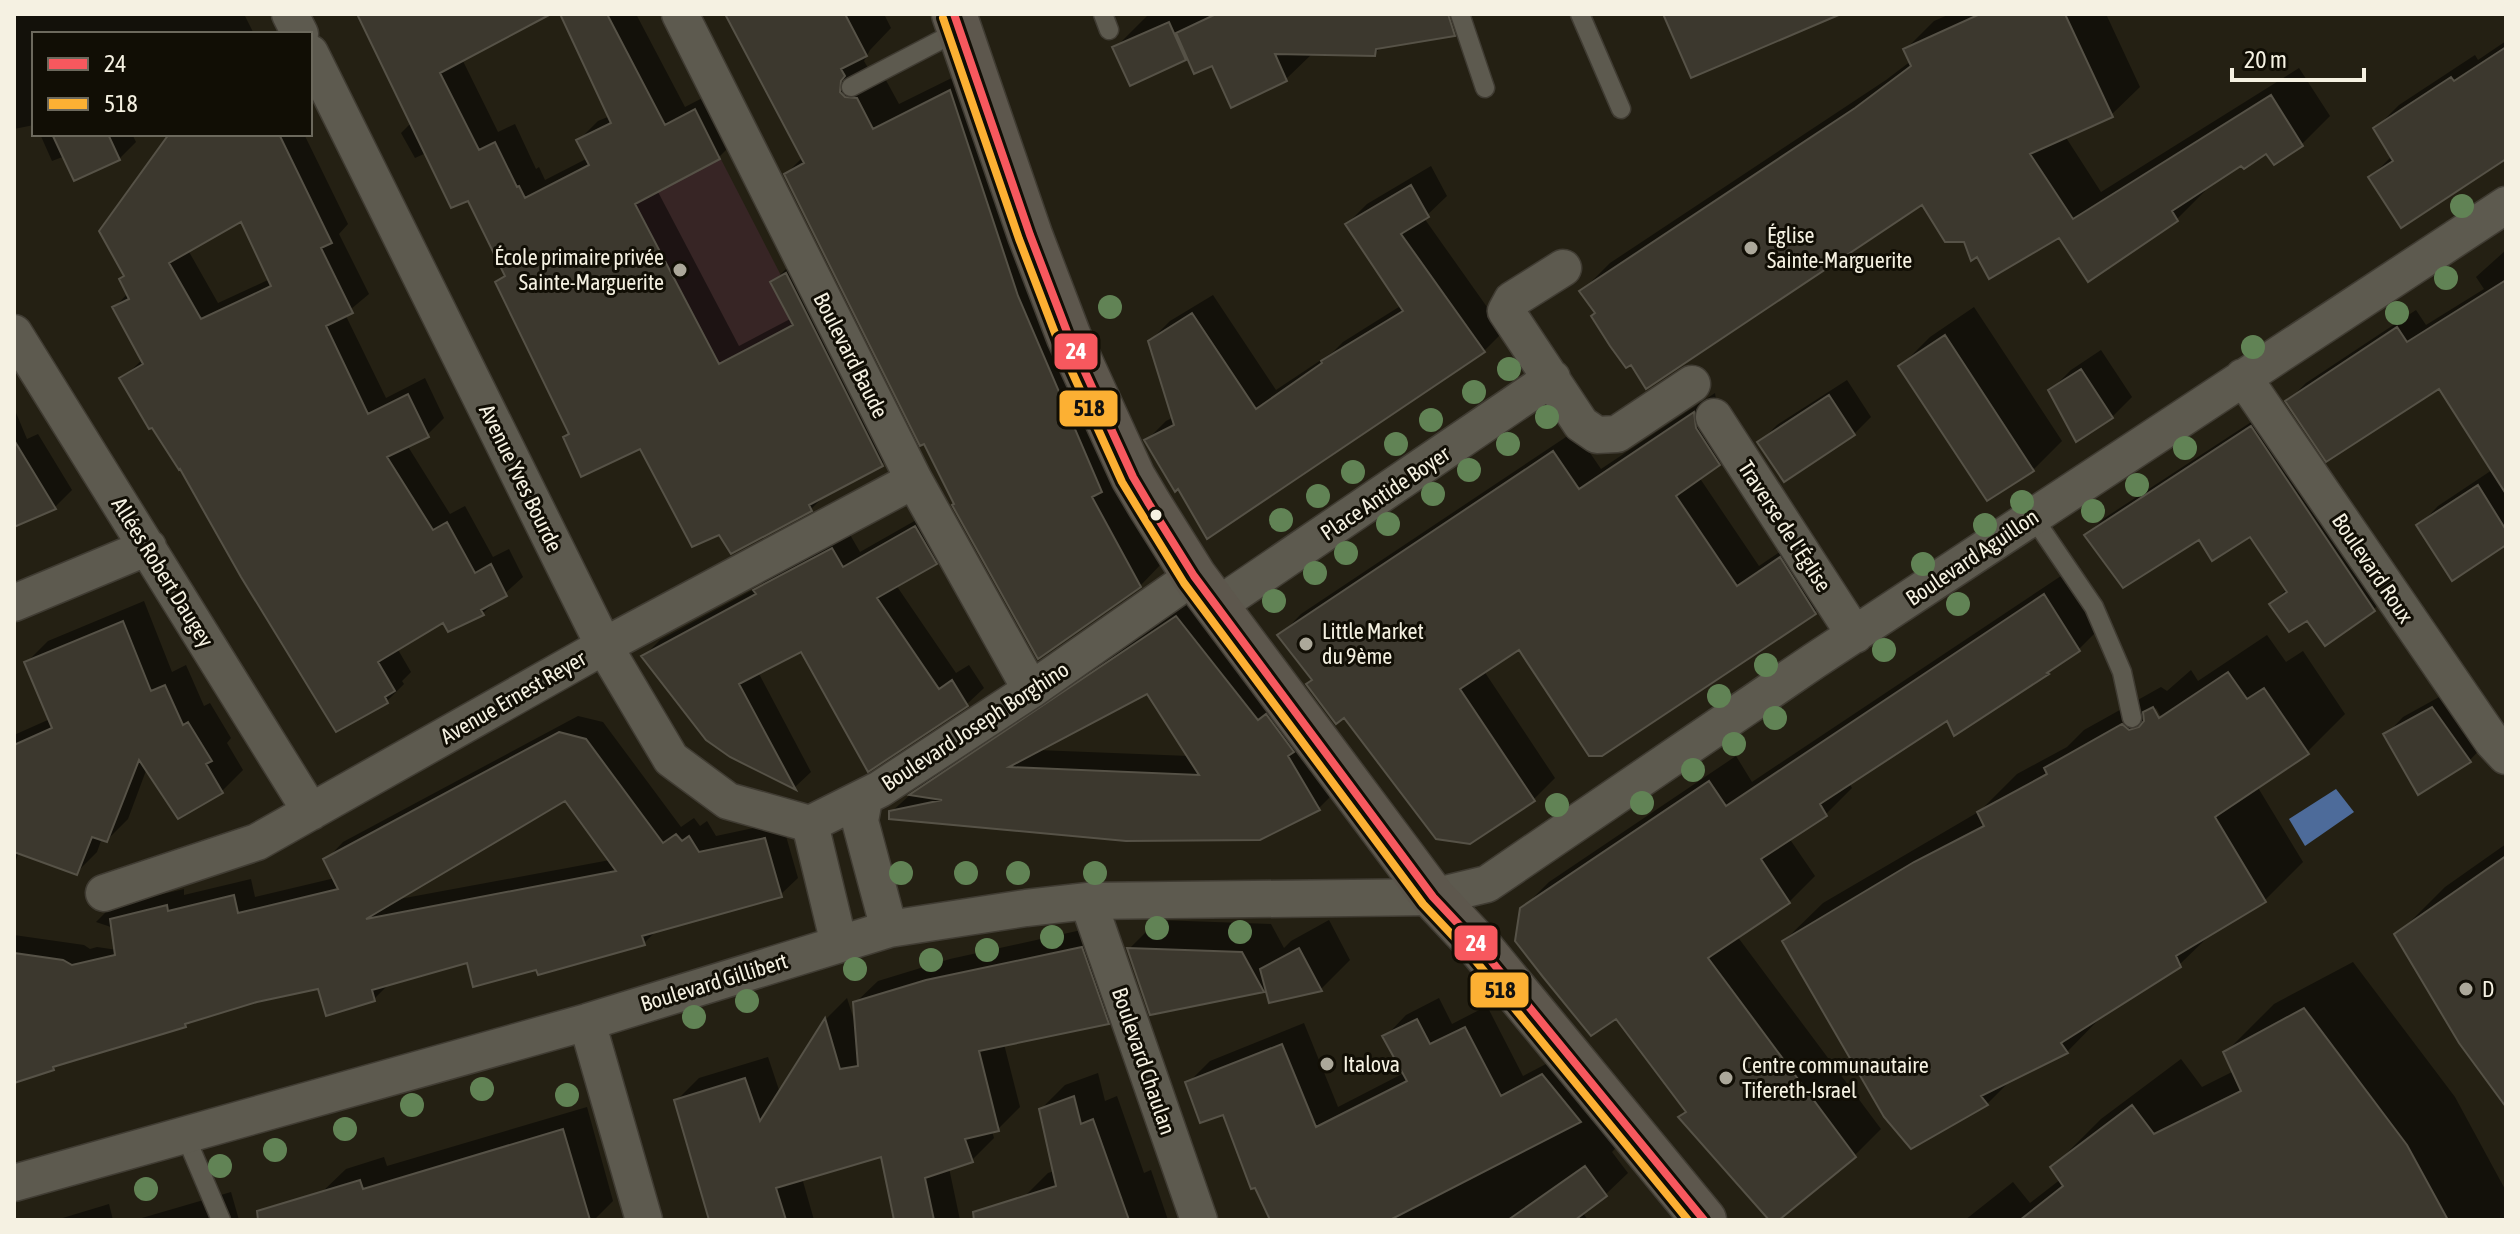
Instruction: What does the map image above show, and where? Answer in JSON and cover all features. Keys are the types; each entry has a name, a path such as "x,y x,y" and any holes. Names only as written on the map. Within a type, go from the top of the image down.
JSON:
{"street":[{"path":"290,14 299,32"},
{"name":"Boulevard Baude","path":"680,14 914,480 1031,690"},
{"path":"957,22 1030,235 1069,337 1133,477 1206,591 1433,897 1479,946 1704,1220"},
{"name":"Avenue Yves Bourde","path":"312,57 604,646 671,759 728,801 810,824"},
{"name":"Boulevard Aguillon","path":"1433,897 1487,884 1855,635 2506,205"},
{"path":"1563,268 1512,300 1506,311 1581,424 1597,435 1617,434 1692,384"},
{"name":"Allées Robert Daugey","path":"14,333 311,812"},
{"name":"Boulevard Roux","path":"2243,377 2493,742 2506,756"},
{"name":"Place Antide Boyer","path":"1206,591 1552,378"},
{"name":"Traverse de l'Église","path":"1714,417 1855,635"},
{"name":"Avenue Ernest Reyer","path":"104,893 257,842 604,646 914,480"},
{"path":"14,603 148,547"},
{"name":"Boulevard Joseph Borghino","path":"889,929 860,821 864,799 1031,690 1206,591"},
{"path":"839,944 810,824 864,799"},
{"name":"Boulevard Gillibert","path":"14,1183 587,1022 889,929 1088,901 1433,897"},
{"name":"Boulevard Chaulan","path":"1088,901 1199,1220"},
{"path":"587,1022 644,1220"}],"lane":[{"path":"1460,14 1485,88"},
{"path":"1580,14 1621,109"},
{"path":"851,87 957,22"},
{"path":"2033,517 2094,607 2122,672 2132,718"},
{"path":"185,1135 221,1220"}],"shaded area":[{"name":"École primaire privée Sainte-Marguerite","path":"695,109 804,320 662,426 539,191"}],"water":[{"path":"2336,789 2354,812 2305,846 2289,819"}],"building":[{"path":"357,14 551,14 440,73 479,150 495,142 525,198 589,165 576,140 611,123 560,14 607,14 665,125 695,109 720,159 635,204 719,364 793,325 770,282 786,273 883,466 809,505 812,511 731,554 719,535 692,547 640,449 581,477 563,437 569,434 495,282 505,276 468,201 451,208"},
{"path":"725,14 845,14 867,56 841,69 845,76 840,92 845,97 857,98 873,129 950,90 1018,296 1102,492 1092,497 1141,587 1038,659 952,505 924,444 920,446 784,174 804,163"},
{"path":"1216,14 1448,14 1455,36 1376,49 1375,56 1275,54 1287,81 1231,108 1212,66 1194,74 1176,33"},
{"path":"1663,14 1841,14 1691,78"},
{"path":"1980,14 2065,14 2113,117 2030,154 2073,219 2271,95 2303,146 2274,165 2266,154 2244,169 2241,166 2172,211 2178,221 2088,282 2059,238 1989,279 1977,257 1971,261 1964,242 1945,242 1922,205 1646,389 1631,365 1626,368 1610,346 1591,316 1595,313 1579,291 1855,108 1911,66 1903,49"},
{"path":"1169,22 1186,60 1130,86 1112,47"},
{"path":"2506,47 2506,159 2401,228 2368,177 2393,161 2373,128 2451,77 2454,81"},
{"path":"53,136 109,136 120,160 74,181"},
{"path":"168,136 280,136 332,243 321,248 353,313 326,326 368,414 408,394 429,437 387,457 433,530 447,522 475,573 491,564 507,596 481,610 484,615 448,632 443,623 378,662 395,691 385,697 388,703 336,732 241,577 180,469 152,428 149,429 119,378 143,364 112,307 129,299 119,279 124,276 99,231","holes":["241,222 271,286 201,319 169,263"]},
{"path":"1411,185 1429,217 1401,234 1485,352 1207,539 1144,440 1174,425 1148,341 1192,313 1256,409 1321,361 1403,311 1345,224"},
{"path":"2506,280 2506,494 2439,389 2326,462 2285,401 2397,327 2407,342"},
{"path":"1945,335 2034,471 1987,501 1898,366"},
{"path":"2081,369 2113,418 2076,442 2048,390"},
{"path":"1829,395 1855,435 1784,482 1757,442"},
{"path":"1694,412 1696,428 1720,465 1676,496 1737,586 1780,557 1816,614 1602,756 1589,756 1519,650 1460,689 1535,801 1470,844 1436,839 1344,718 1336,724 1306,684 1312,680 1277,635 1553,451 1579,489"},
{"path":"2251,426 2375,611 2325,646 2307,621 2289,632 2269,604 2287,592 2250,537 2212,561 2199,540 2123,588 2084,535"},
{"path":"14,440 56,509 14,527"},
{"path":"2478,485 2506,530 2506,545 2452,581 2416,525"},
{"path":"915,526 937,564 877,598 939,689 952,680 968,706 868,772 801,652 739,684 796,790 730,757 706,740 641,656 756,594 753,590 832,548 843,567"},
{"path":"2044,594 2080,651 1954,736 1947,721 1820,804 1827,816 1761,859 1790,903 1708,958 1856,1157 1779,1220 1769,1220 1678,1117 1686,1112 1616,1019 1591,1036 1543,977 1515,941 1520,908 1709,781 1726,806"},
{"path":"1176,616 1258,720 1266,714 1294,752 1288,756 1320,810 1260,840 1126,841 889,819 889,811 942,800 909,795","holes":["1147,694 1199,775 1009,767"]},
{"path":"123,621 151,691 165,685 183,725 188,722 212,761 206,764 223,793 178,819 139,760 107,842 92,837 77,875 14,852 14,745 52,728 24,662"},
{"path":"2228,672 2247,699 2264,688 2309,754 2215,817 2266,902 2176,956 2181,967 2061,1043 2068,1053 1981,1096 1988,1105 1911,1149 1884,1117 1782,941 1914,862 1984,826 1977,812 2047,774 2044,768 2122,724 2129,730 2139,727 2144,721 2143,712 2153,707 2159,718"},
{"path":"2432,707 2471,762 2418,795 2383,734"},
{"path":"559,732 586,739 663,843 676,834 682,841 689,836 699,852 765,838 782,897 642,936 645,945 538,975 536,970 473,987 467,963 372,990 375,1001 326,1016 318,989 257,1002 53,1067 54,1070 14,1083 14,953 63,960 72,965 115,955 110,919 167,905 168,911 234,895 238,913 338,889 323,859","holes":["565,801 616,871 366,919"]},
{"name":"D","path":"2506,856 2506,1107 2459,1043 2394,934"},
{"path":"1082,947 1109,1024 979,1051 999,1131 965,1139 973,1162 925,1178 934,1220 894,1220 881,1157 776,1188 786,1220 709,1220 674,1100 745,1078 760,1121 825,1018 840,1069 858,1066 853,1002 926,980"},
{"path":"1127,948 1242,952 1264,992 1150,1015"},
{"path":"1299,948 1322,991 1269,1003 1260,969"},
{"path":"2304,1008 2407,1145 2448,1220 2020,1220 2063,1186 2050,1167 2132,1105 2154,1134 2241,1091 2223,1052"},
{"path":"1417,1019 1430,1044 1465,1027 1501,1096 1542,1074 1581,1122 1390,1220 1270,1220 1255,1188 1251,1189 1223,1115 1200,1123 1185,1082 1282,1044 1316,1127 1407,1081 1382,1036"},
{"path":"1074,1096 1081,1124 1093,1119 1129,1220 974,1220 973,1212 1056,1186 1039,1109"},
{"path":"563,1129 590,1220 258,1220 257,1211 360,1180 363,1189"},
{"path":"1585,1166 1607,1196 1575,1220 1508,1220"}],"transit line":[{"name":"24","path":"954,14 1030,235 1069,337 1133,477 1149,504 1194,576 1433,897 1479,946 1704,1220"},
{"name":"518","path":"943,18 1019,239 1058,341 1122,482 1184,583 1423,904 1470,954 1688,1220"}],"place":[{"name":"Église Sainte-Marguerite","path":"1751,248"},
{"name":"École primaire privée Sainte-Marguerite","path":"680,270"},
{"name":"Little Market du 9ème","path":"1306,644"},
{"name":"D","path":"2466,989"},
{"name":"Italova","path":"1327,1064"},
{"name":"Centre communautaire Tifereth-Israel","path":"1726,1078"}]}
